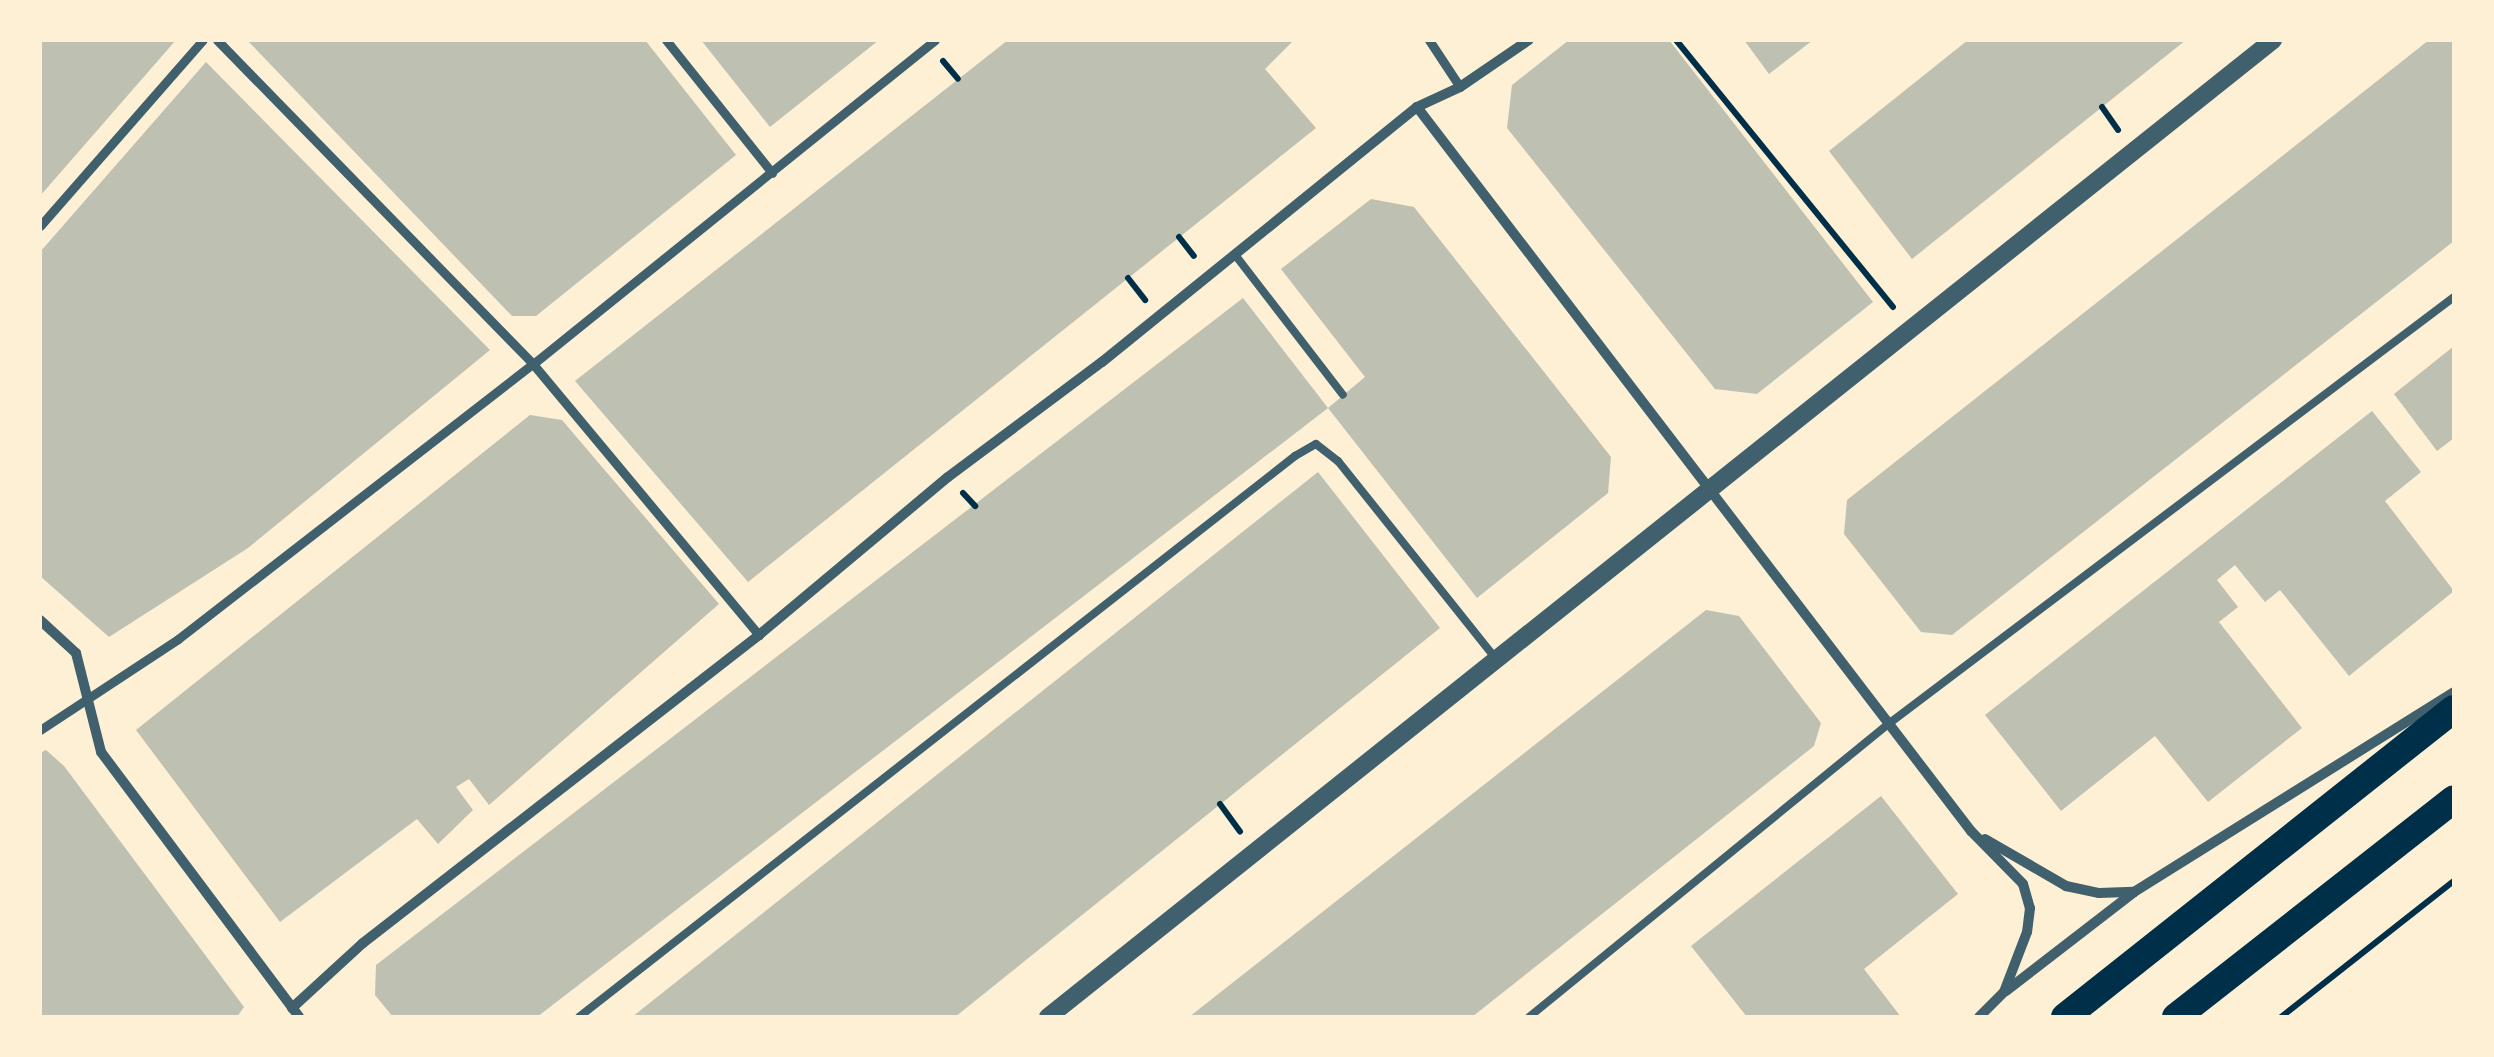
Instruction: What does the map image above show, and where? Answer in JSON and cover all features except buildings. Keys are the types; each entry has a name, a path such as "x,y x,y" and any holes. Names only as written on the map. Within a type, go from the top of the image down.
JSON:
{"highway":[{"path":"2065,1017 2454,709"},
{"path":"2176,1017 2454,799"}],"street":[{"path":"40,226 202,40"},
{"path":"218,40 533,364 759,635"},
{"path":"666,40 772,173"},
{"path":"40,730 89,702 178,639 533,364 935,40"},
{"path":"1429,40 1460,87"},
{"path":"40,620 76,653 101,752 292,1014 363,943 759,635 948,478 1236,256 1416,107 1460,87 1529,40"},
{"path":"1048,1017 2273,40"},
{"path":"1416,107 1707,491 1891,722 1971,832 2023,884 2030,908 2027,932 2004,992"},
{"path":"1980,1017 2004,992 2134,892 2454,692"},
{"path":"1971,832 2066,886 2099,893 2134,892"}],"lane":[{"path":"1236,256 1343,396"},
{"path":"1528,1017 1891,722 2454,297"},
{"path":"578,1017 1294,456 1316,444 1338,460 1496,659"}],"path":[{"path":"1676,40 1911,328"},
{"path":"1184,271 1212,248"},
{"path":"1134,314 1160,292"},
{"path":"2282,1017 2454,881"}]}
